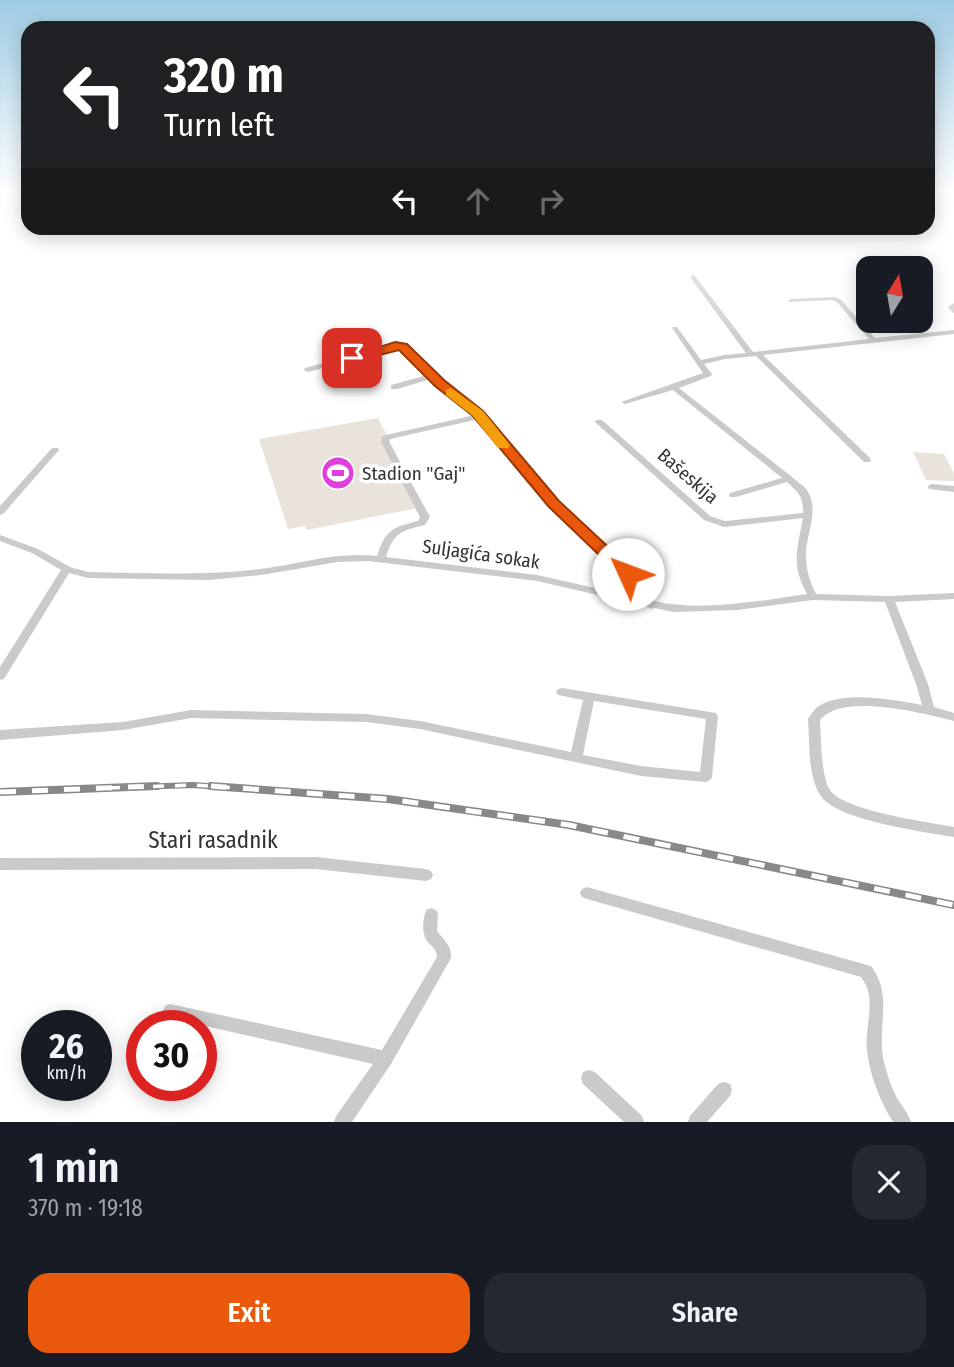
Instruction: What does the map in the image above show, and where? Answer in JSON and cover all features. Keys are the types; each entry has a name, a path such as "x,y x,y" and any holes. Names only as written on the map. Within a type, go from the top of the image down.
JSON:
{"street":[{"path":"693,277 754,353 867,460"},
{"path":"791,301 823,298 839,301 873,340"},
{"path":"954,305 951,307 954,311"},
{"path":"625,402 708,374 675,328"},
{"path":"699,363 754,353 954,332"},
{"path":"309,370 399,346 480,416 554,504 646,591 651,606"},
{"path":"394,387 432,376"},
{"path":"674,387 804,492 808,515 799,556 803,577 813,597"},
{"path":"381,559 388,536 393,531 422,523 425,517 385,443 386,438 480,416"},
{"name":"Bašeskija","path":"599,422 707,518 724,524 808,515"},
{"path":"0,512 55,450"},
{"path":"733,495 789,479"},
{"path":"932,487 954,489"},
{"name":"Suljagića sokak","path":"0,538 35,551 67,569 88,575 208,577 261,572 338,559 381,559 537,578 651,606 695,610 813,597 889,599 954,596"},
{"path":"0,676 67,569"},
{"path":"889,599 922,684 929,710"},
{"path":"0,735 123,726 191,714 366,718 420,725 641,771 706,777 712,716 562,692"},
{"path":"576,758 589,696"},
{"path":"954,717 929,710 840,702 825,706 817,712 814,719 822,786 829,797 841,805 891,820 954,832"},
{"name":"Stari rasadnik","path":"0,864 316,863 425,875"},
{"path":"587,893 866,971 875,979 878,990 873,1024 873,1048 878,1074 884,1091 903,1122"},
{"path":"342,1122 386,1059 444,958 442,945 430,932 431,914"},
{"path":"217,1021 386,1059"},
{"path":"589,1078 636,1122"},
{"path":"696,1122 724,1090"}],"shaded area":[{"name":"Stadion \"Gaj\"","path":"378,418 423,507 307,530 305,526 288,529 259,439"},
{"path":"913,452 944,454 954,473 954,481 926,480"}],"railway":[{"path":"109,788 193,785 236,788"},
{"path":"0,792 157,786"},
{"path":"211,786 388,799 569,825 954,905"}],"slow traffic":[{"path":"451,392 478,413 503,445"}],"place":[{"name":"Stadion \"Gaj\"","path":"338,473"}],"route":[{"path":"352,358 395,346 403,347 439,383 478,413 554,504 628,574"}]}
